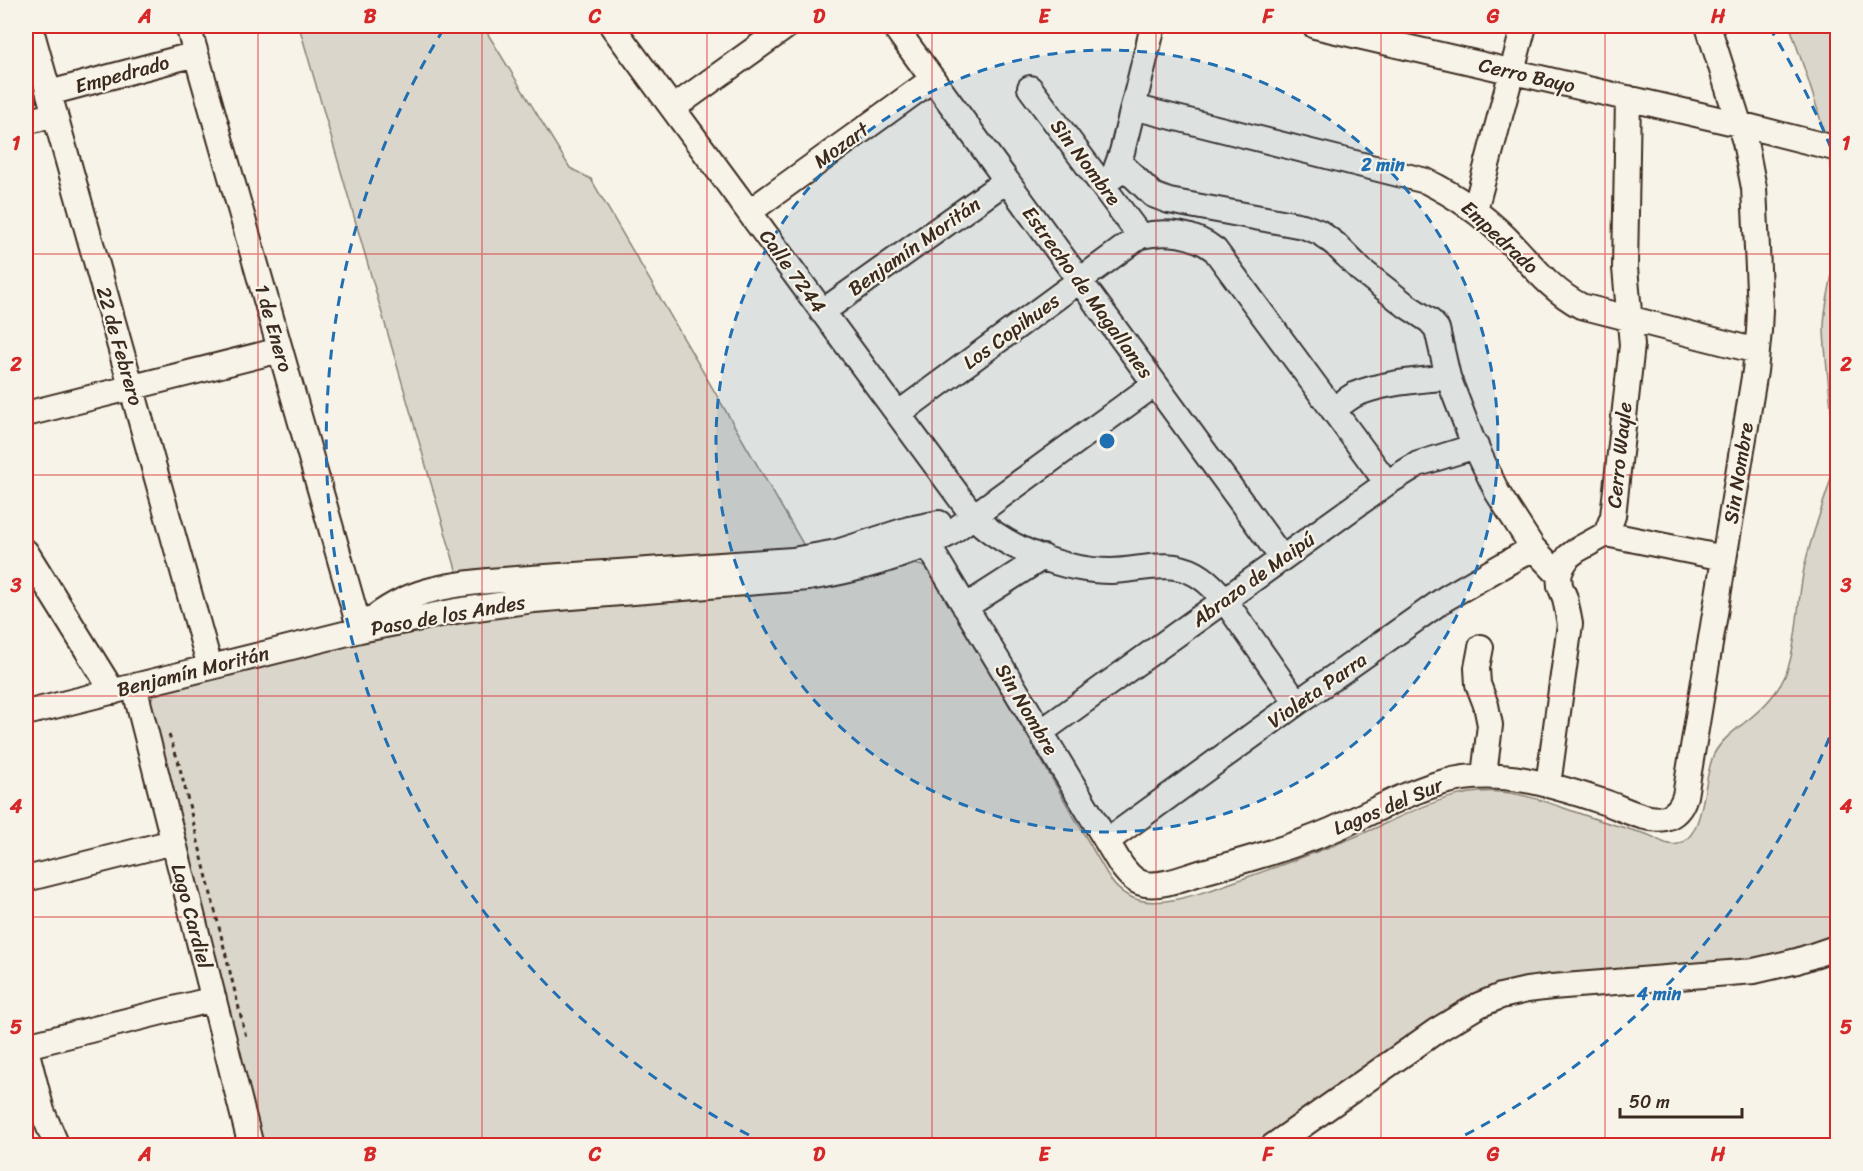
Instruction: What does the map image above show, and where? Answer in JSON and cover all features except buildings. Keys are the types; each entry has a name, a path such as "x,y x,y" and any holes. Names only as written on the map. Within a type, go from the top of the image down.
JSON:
{"street":[{"name":"22 de Febrero","path":"30,26 210,667"},
{"name":"1 de Enero","path":"188,26 360,630"},
{"name":"Calle 7244","path":"612,26 974,517"},
{"path":"673,108 787,26"},
{"name":"Estrecho de Magallanes","path":"894,26 1282,558"},
{"path":"1104,186 1114,175 1119,162 1152,26"},
{"name":"Cerro Bayo","path":"1315,26 1838,149"},
{"path":"1475,210 1524,26"},
{"name":"Sin Nombre","path":"1672,816 1685,796 1757,351 1760,309 1756,218 1750,164 1708,26"},
{"name":"Empedrado","path":"26,122 52,104 196,54"},
{"name":"Mozart","path":"749,212 933,79"},
{"name":"Sin Nombre","path":"1030,88 1104,186 1149,234"},
{"name":"Cerro Wayle","path":"1559,575 1569,556 1606,534 1613,516 1632,332 1624,268 1628,99"},
{"name":"Empedrado","path":"1133,107 1426,181 1475,210 1565,298 1581,306 1757,351"},
{"path":"1119,162 1153,195 1169,201 1303,226 1319,232 1335,244 1361,270 1430,321 1437,329 1448,377 1497,492 1533,548 1559,575 1560,586 1569,612 1570,624 1548,785"},
{"name":"Benjamín Moritán","path":"822,312 1006,181"},
{"path":"1149,234 1192,237 1204,241 1215,250 1386,483"},
{"name":"Los Copihues","path":"898,414 1080,281 1149,234"},
{"path":"26,414 280,350"},
{"path":"1333,410 1354,395 1385,385 1448,377"},
{"name":"Paso de los Andes","path":"360,630 456,611 524,602 826,576 864,566 925,535 949,534 1155,384"},
{"name":"Abrazo de Maipú","path":"1041,732 1386,483 1418,464 1476,446"},
{"path":"974,517 985,528 1017,547 1043,557 1092,570 1113,571 1166,565 1183,568 1197,574 1208,582 1224,600 1297,703"},
{"path":"1606,534 1724,558"},
{"name":"Sin Nombre","path":"925,535 965,607 1107,841 1128,873 1134,880 1143,884"},
{"name":"Violeta Parra","path":"1107,841 1446,598 1533,548"},
{"name":"Lago Cardiel","path":"27,557 123,689 173,842 251,1146"},
{"path":"965,607 1043,557"},
{"name":"Benjamín Moritán","path":"26,713 360,630"},
{"path":"1481,647 1477,668 1478,684 1490,725 1484,776"},
{"name":"Lagos del Sur","path":"1143,884 1162,884 1271,853 1330,831 1432,785 1456,778 1502,777 1548,785 1645,816 1664,818 1672,816"},
{"path":"26,879 173,842"},
{"path":"1273,1146 1436,1031 1479,1005 1501,996 1552,987 1754,971 1797,961 1838,947"},
{"path":"57,1146 42,1111 26,1047 214,999"}],"path":[{"path":"167,733 178,760 246,1036"}],"shaded area":[{"path":"299,26 483,26 570,168 591,179 806,549 457,573"},
{"path":"1790,26 1837,26 1837,947 1501,996 1273,1145 258,1145 150,704 154,693 335,645 475,619 916,564 933,573 1110,879 1120,890 1131,897 1156,902 1184,898 1211,890 1335,845 1443,799 1481,792 1512,793 1534,798 1646,834 1669,844 1678,844 1687,839 1699,817 1715,752 1728,736 1769,700 1780,686 1787,671 1791,659 1806,562 1831,477 1833,440 1824,327 1834,252 1834,187 1820,117"}]}
